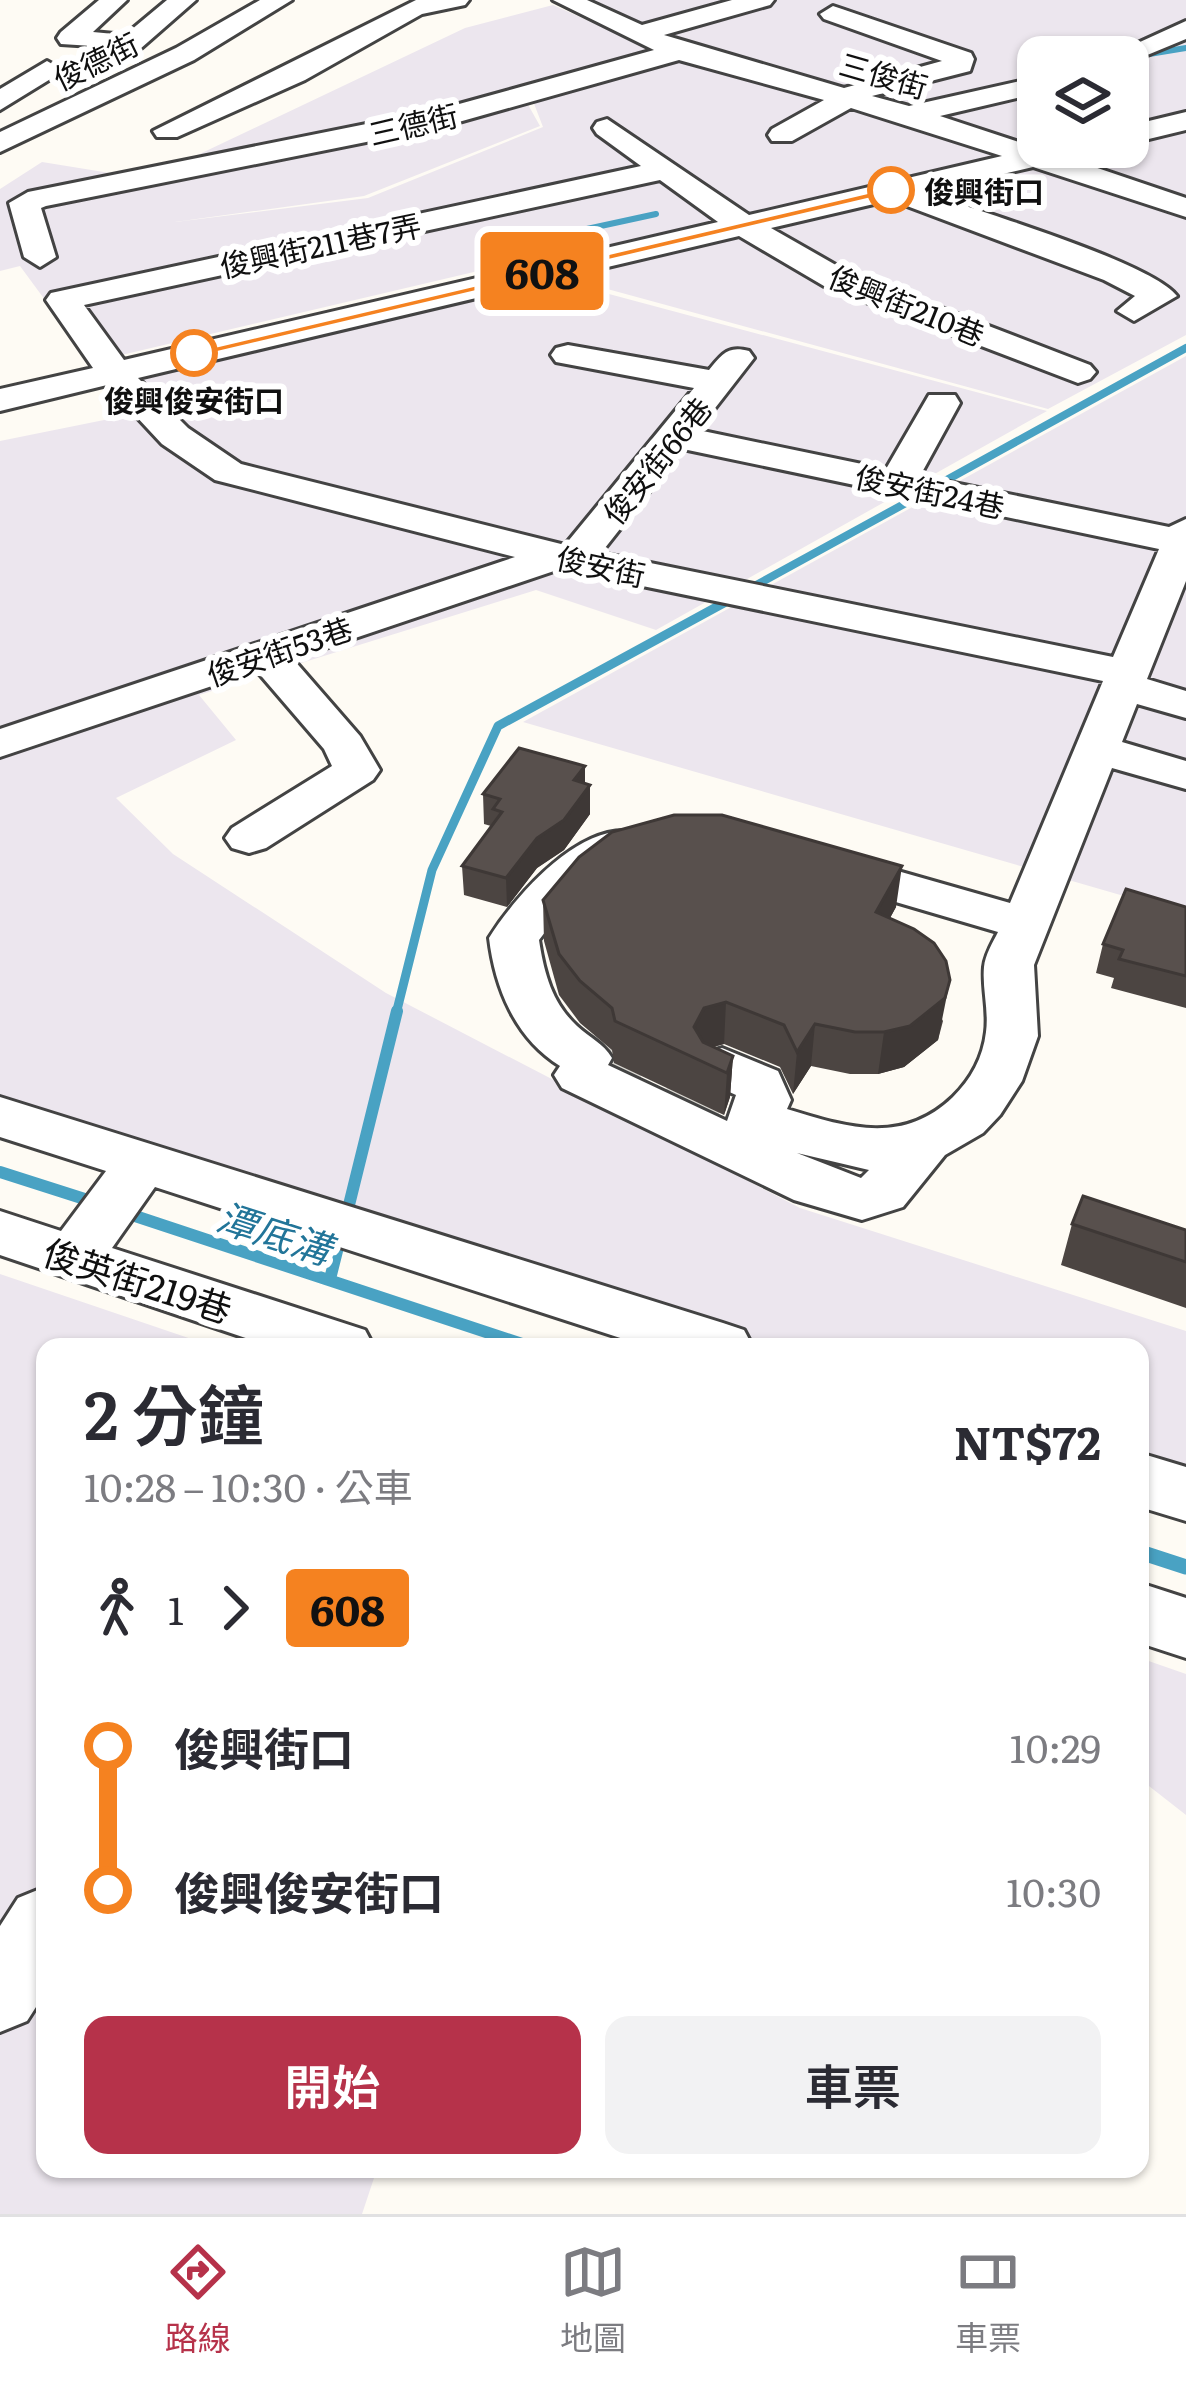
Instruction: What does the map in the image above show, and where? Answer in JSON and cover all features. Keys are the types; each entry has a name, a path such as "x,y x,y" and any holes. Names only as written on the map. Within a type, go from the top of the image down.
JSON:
{"street":[{"path":"114,0 70,38 131,43 183,0"},
{"name":"俊德街","path":"0,147 185,54 279,0"},
{"path":"167,130 296,74 414,8 456,0"},
{"name":"三俊街","path":"566,0 678,51 917,118 1017,152"},
{"path":"638,34 761,0"},
{"path":"782,135 848,98 959,65 961,59 833,14"},
{"path":"1149,45 1186,29"},
{"name":"三德街","path":"40,257 24,203 449,116 617,73 678,51"},
{"path":"1149,60 1186,51"},
{"path":"755,74 795,53"},
{"path":"0,103 47,69"},
{"path":"917,118 1017,91"},
{"path":"917,118 1017,99"},
{"path":"449,116 510,131"},
{"path":"1149,130 1186,122"},
{"name":"俊興街210巷","path":"607,128 741,224 836,279 1078,372"},
{"name":"三德街","path":"0,147 144,176"},
{"path":"0,400 1017,162"},
{"name":"三俊街","path":"1065,168 1186,208"},
{"name":"俊興街211巷7弄","path":"114,373 63,299 664,170"},
{"path":"1129,189 1186,175"},
{"path":"891,190 1115,273 1160,296 1134,311"},
{"name":"俊安街66巷","path":"566,558 677,437 728,370 568,356"},
{"name":"俊安街","path":"114,373 140,407 180,445 228,472 566,558 1125,680 1186,705"},
{"path":"897,483 942,403"},
{"name":"俊安街24巷","path":"677,437 897,483 1180,560"},
{"name":"俊安街53巷","path":"0,744 566,558"},
{"path":"664,834 611,847 558,882 514,938 517,970 531,1006 584,1066 759,1137 814,1185 862,1199 883,1192 922,1147 952,1129 981,1102 1006,1058 1014,1020 1009,965 1125,680 1180,560"},
{"path":"249,838 357,770 344,745 266,655"},
{"path":"1097,748 1186,775"},
{"path":"776,851 1034,902"},
{"path":"722,1067 759,1084 764,1100 759,1137"},
{"path":"0,1117 695,1338"},
{"path":"74,1257 143,1162"},
{"name":"俊英街219巷","path":"0,1233 317,1338"},
{"path":"1149,1483 1186,1494"},
{"path":"1149,1615 1186,1628"},
{"path":"0,1994 36,1939"}],"shaded area":[{"path":"573,0 1186,0 1186,335 1048,409 512,263 113,357 77,301 301,253 253,242 277,250 45,300 20,266 0,271 0,189 42,162 147,179 465,28 553,5 661,53 526,101 540,126 364,196 175,222 368,198 543,127 533,101 679,48"},
{"path":"553,279 1047,411 656,630 536,590 199,695 236,740 116,798 173,854 386,993 800,1208 1186,1331 1186,1479 1149,1467 1149,1338 745,1338 0,1100 0,441 109,419 137,375"},
{"path":"1186,356 1186,914 523,722"},
{"path":"0,1274 188,1338 36,1338 36,2178 374,2178 362,2214 0,2214"},
{"path":"1149,1661 1186,1674 1186,1815 1149,1786"}],"building":[{"path":"519,748 585,766 574,780 590,785 564,820 537,838 506,878 462,866 502,812 493,809 500,799 483,794"},
{"path":"674,815 722,815 902,866 876,912 934,943 946,961 950,980 945,998 910,1026 884,1032 815,1024 797,1052 784,1025 726,1002 704,1008 694,1027 703,1042 733,1056 727,1073 615,1021 612,1008 580,981 559,954 543,900 579,857 612,832"},
{"path":"1126,889 1186,907 1186,976 1119,959 1123,950 1103,944"},
{"path":"1083,1196 1186,1230 1186,1262 1072,1224"}],"waterway":[{"path":"1149,54 1186,48"},
{"path":"513,251 550,237 656,214"},
{"path":"943,482 1186,348"},
{"path":"738,595 915,498"},
{"path":"396,1014 432,870 498,726 744,592"},
{"path":"348,1209 397,1011"},
{"name":"潭底溝","path":"0,1172 94,1202"},
{"name":"潭底溝","path":"123,1212 504,1338"},
{"path":"330,1279 339,1243"},
{"name":"潭底溝","path":"1149,1555 1186,1567"}],"tunnel":[{"path":"586,1058 777,1126"}],"bus line":[{"name":"608","path":"194,353 891,190"}],"place":[{"name":"俊興街口","path":"891,190"},
{"name":"俊興俊安街口","path":"194,353"}]}
